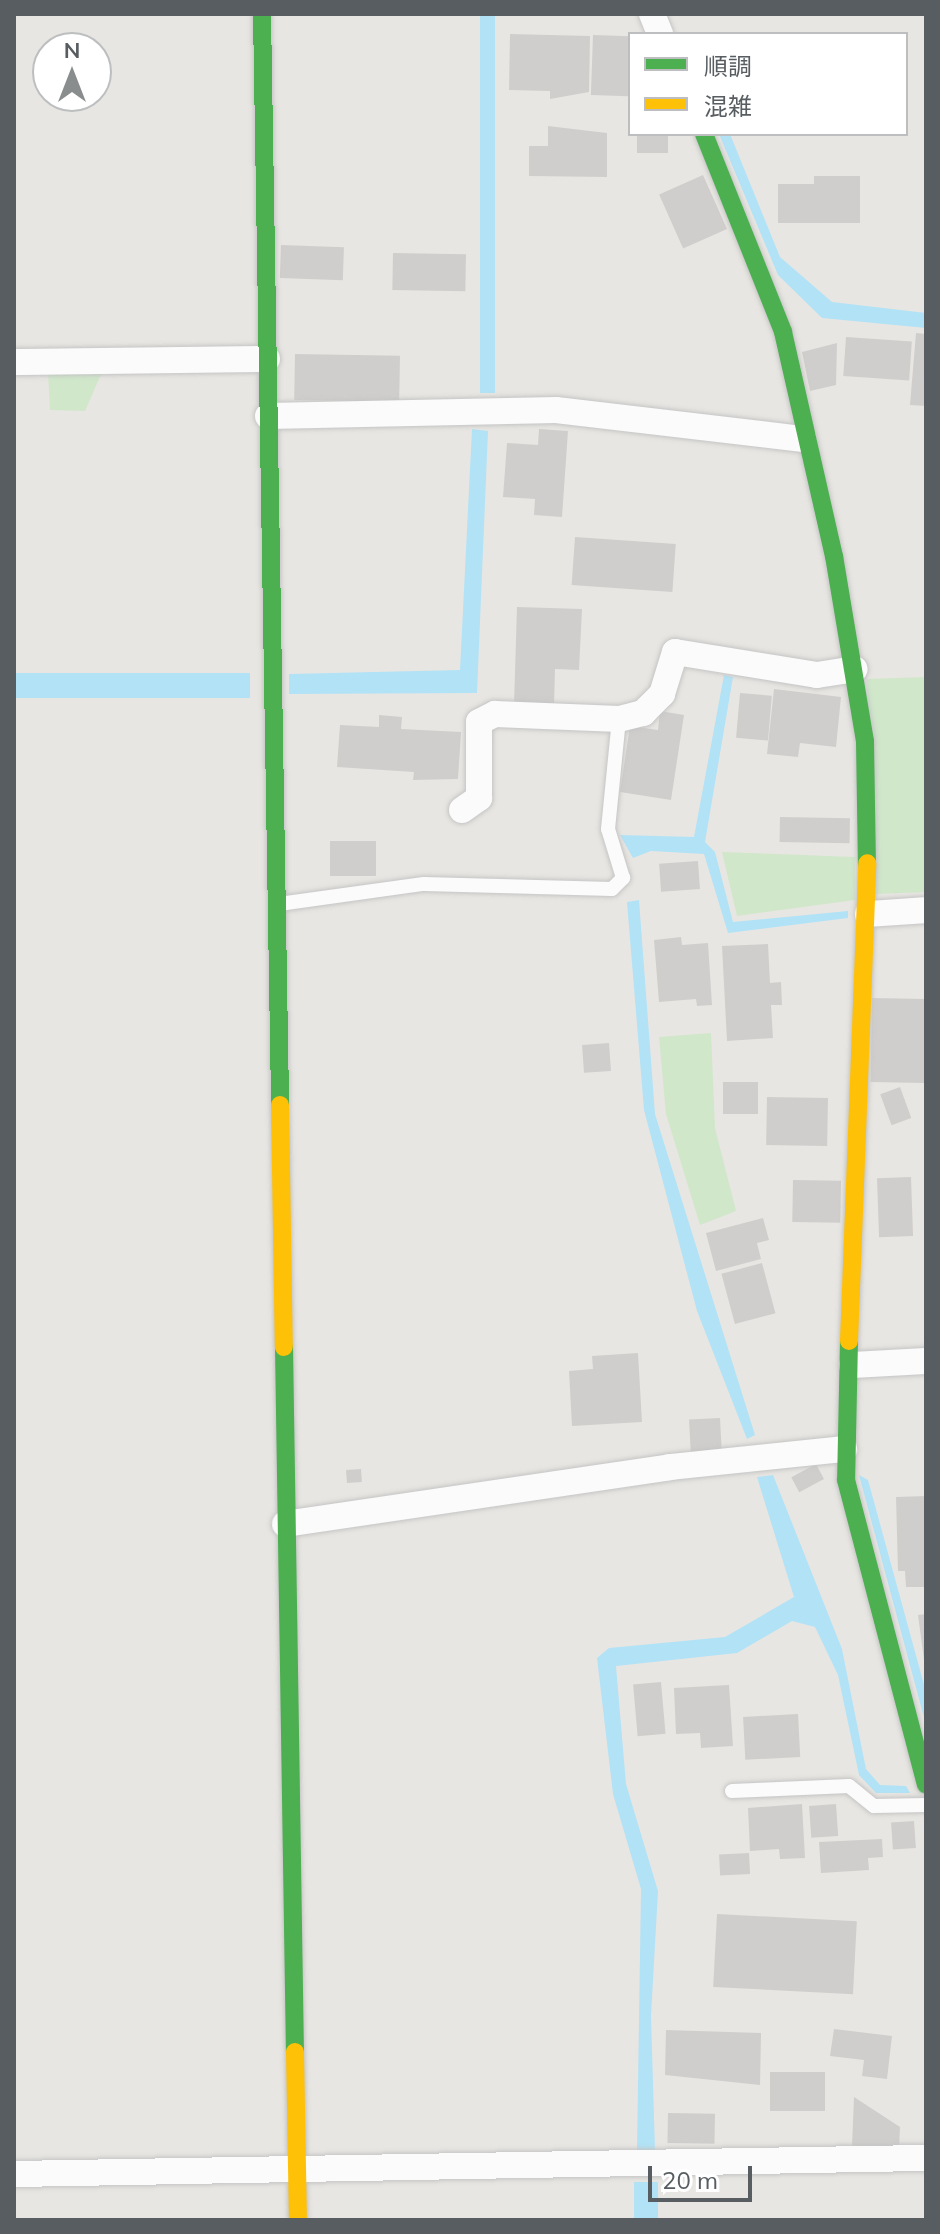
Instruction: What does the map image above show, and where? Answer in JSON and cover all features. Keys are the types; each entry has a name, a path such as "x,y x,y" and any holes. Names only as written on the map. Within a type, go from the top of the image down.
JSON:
{"street":[{"path":"262,14 298,2220"},
{"path":"705,136 783,332 803,439 834,556 865,741 868,914 852,1365 844,1449 846,1480 926,1785"},
{"path":"14,362 267,359"},
{"path":"268,416 556,410 803,439"},
{"path":"462,810 479,798 479,722 495,714 619,719 643,713 662,694 675,652 817,675 855,669"},
{"path":"868,914 926,910"},
{"path":"852,1365 926,1361"},
{"path":"285,1524 670,1467 844,1449"},
{"path":"14,2174 926,2158"}],"lane":[{"path":"275,904 424,884 612,889 623,878 608,829 619,719"},
{"path":"732,1791 849,1786 874,1806 926,1805"}],"green space":[{"path":"48,372 102,372 85,411 50,410"},
{"path":"926,677 926,892 876,894 867,679"},
{"path":"722,852 855,857 855,900 737,916"},
{"path":"711,1033 715,1128 736,1211 700,1225 666,1114 659,1037"}],"water":[{"path":"480,14 495,14 495,393 480,393"},
{"path":"720,136 731,136 780,257 832,302 926,313 926,328 822,318 778,275"},
{"path":"472,429 488,431 477,693 289,694 289,674 460,670"},
{"path":"14,673 250,673 250,698 14,698"},
{"path":"724,675 733,677 705,842 715,852 733,922 848,911 848,918 728,933 704,854 651,851 633,858 620,835 694,837"},
{"path":"639,900 655,1114 755,1435 747,1439 697,1311 644,1110 627,902"},
{"path":"773,1475 842,1649 866,1769 880,1785 906,1786 910,1793 876,1793 859,1775 838,1675 815,1627 792,1621 737,1653 616,1666 626,1784 658,1891 651,2016 655,2150 637,2150 641,1889 613,1794 597,1658 609,1648 725,1637 794,1597 757,1477"},
{"path":"859,1475 868,1480 926,1692 926,1725"},
{"path":"634,2182 658,2182 658,2220 634,2220"}],"building":[{"path":"510,34 590,36 589,92 550,99 550,91 509,90"},
{"path":"593,35 628,36 628,96 591,95"},
{"path":"548,126 607,133 607,177 529,176 529,146 548,146"},
{"path":"637,136 668,136 668,153 637,153"},
{"path":"703,175 727,229 683,248 659,195"},
{"path":"814,176 860,176 860,223 778,223 778,184 814,184"},
{"path":"281,245 344,247 343,280 280,278"},
{"path":"393,253 466,254 465,291 392,290"},
{"path":"916,333 926,334 926,406 910,405"},
{"path":"846,337 912,342 909,381 843,376"},
{"path":"837,343 836,385 810,391 802,352"},
{"path":"295,354 400,356 399,402 294,400"},
{"path":"539,429 568,431 562,517 534,515 535,499 503,497 507,443 538,445"},
{"path":"575,537 676,544 672,592 572,585"},
{"path":"517,607 582,609 579,670 555,669 554,706 514,705"},
{"path":"774,689 841,697 836,747 800,743 798,757 767,754"},
{"path":"740,693 772,696 768,741 736,738"},
{"path":"660,711 684,715 671,800 620,792 630,726 658,730"},
{"path":"379,715 402,717 401,729 461,732 458,779 413,780 414,772 337,767 340,725 379,727"},
{"path":"780,817 850,818 850,843 780,842"},
{"path":"330,841 376,841 376,876 330,876"},
{"path":"698,861 700,889 661,892 659,864"},
{"path":"681,937 682,945 708,943 712,1005 697,1006 696,999 659,1002 654,940"},
{"path":"768,944 770,983 781,982 782,1005 771,1005 773,1038 727,1041 722,946"},
{"path":"872,998 926,999 925,1083 871,1082"},
{"path":"609,1043 611,1071 584,1073 582,1045"},
{"path":"723,1082 758,1082 758,1114 723,1114"},
{"path":"900,1087 911,1118 892,1125 880,1094"},
{"path":"767,1097 828,1098 827,1146 766,1145"},
{"path":"911,1177 913,1236 879,1237 877,1178"},
{"path":"793,1180 841,1181 840,1223 792,1222"},
{"path":"763,1218 769,1240 757,1243 761,1259 716,1271 706,1233"},
{"path":"762,1263 775,1313 735,1324 721,1274"},
{"path":"638,1353 642,1422 572,1426 569,1371 593,1369 592,1356"},
{"path":"720,1418 722,1452 691,1454 689,1420"},
{"path":"816,1464 824,1479 799,1492 791,1477"},
{"path":"361,1469 362,1482 347,1483 346,1470"},
{"path":"926,1496 926,1587 906,1587 905,1571 898,1571 896,1497"},
{"path":"926,1614 926,1660 924,1660 918,1615"},
{"path":"661,1682 666,1734 638,1736 633,1684"},
{"path":"729,1685 733,1746 701,1748 700,1733 676,1734 674,1688"},
{"path":"798,1714 800,1757 745,1760 743,1717"},
{"path":"802,1804 805,1858 780,1859 779,1849 750,1851 748,1808"},
{"path":"836,1804 838,1836 811,1838 809,1806"},
{"path":"914,1821 916,1848 893,1850 891,1823"},
{"path":"882,1839 883,1857 868,1858 869,1870 821,1873 819,1842"},
{"path":"749,1853 750,1874 720,1876 719,1855"},
{"path":"717,1914 857,1921 853,1994 713,1987"},
{"path":"834,2029 892,2036 887,2079 862,2076 864,2060 830,2056"},
{"path":"666,2030 761,2033 760,2085 665,2075"},
{"path":"770,2072 825,2072 825,2111 770,2111"},
{"path":"854,2097 900,2127 899,2149 852,2147"},
{"path":"668,2113 715,2114 714,2144 667,2143"}],"traffic: fast":[{"path":"262,14 280,1105"},
{"path":"705,136 783,332 834,556 865,741 867,863"},
{"path":"849,1341 846,1480 926,1785"},
{"path":"284,1347 295,2052"}],"traffic: slow":[{"path":"849,1341 867,863"},
{"path":"280,1105 284,1347"},
{"path":"295,2052 298,2220"}]}
